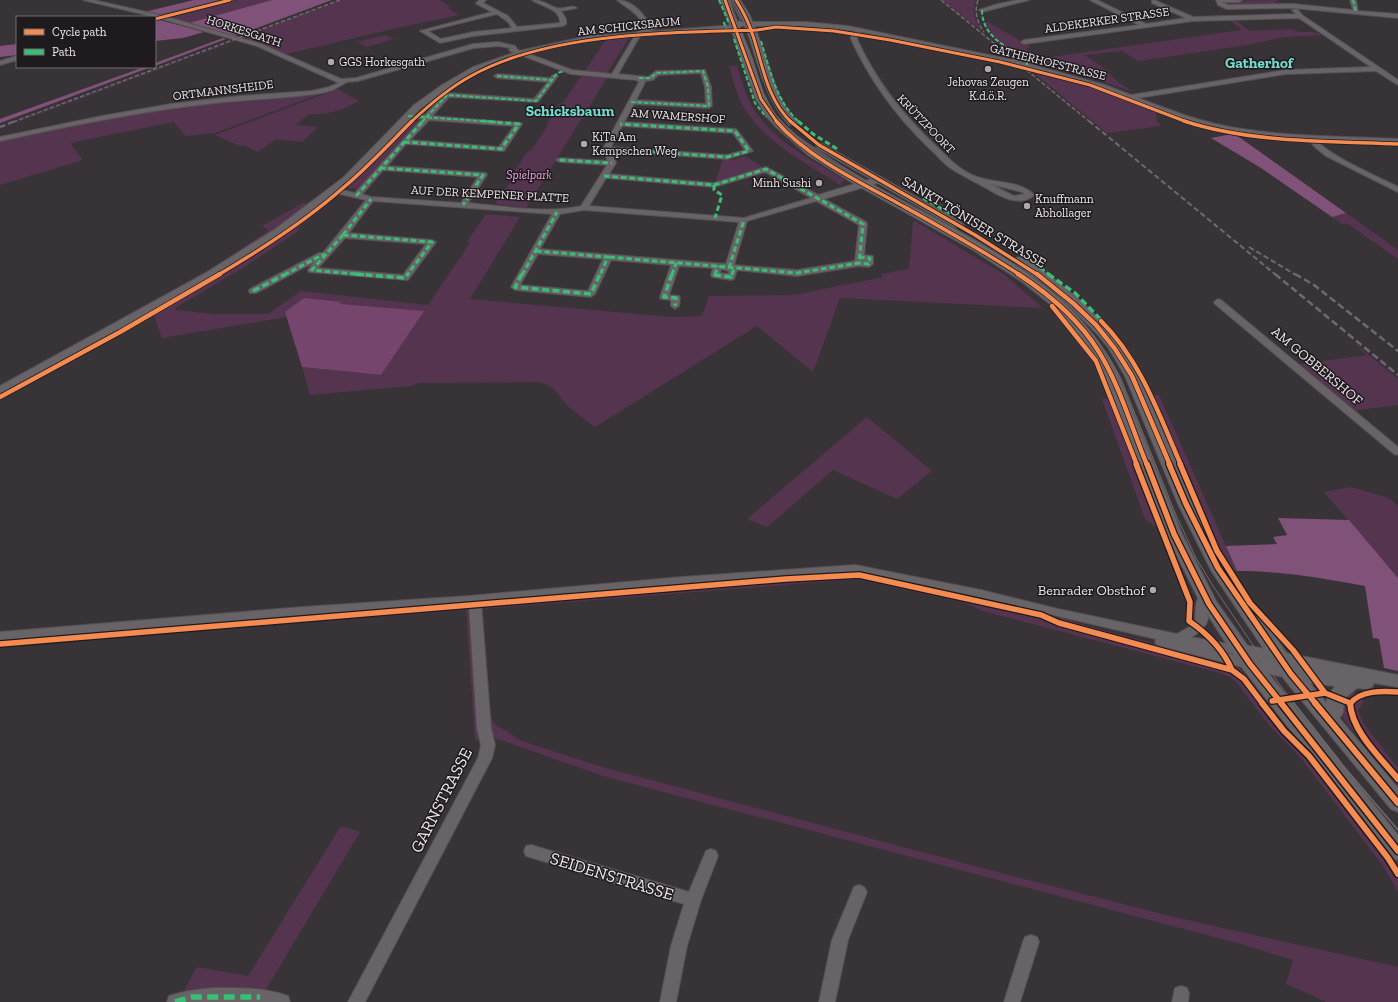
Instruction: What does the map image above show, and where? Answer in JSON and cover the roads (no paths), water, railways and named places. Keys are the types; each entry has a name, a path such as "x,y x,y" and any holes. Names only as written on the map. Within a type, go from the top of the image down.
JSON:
{"main road":[{"name":"SANKT TÖNISER STRASSE","path":"725,0 761,99 772,117 788,133 812,153 862,184 1007,265 1055,301 1085,333 1099,352 1111,374 1174,534 1206,598 1245,657 1398,851"},
{"name":"SANKT TÖNISER STRASSE","path":"736,0 751,25 769,87 774,100 785,116 814,142 1032,269 1079,307 1104,333 1132,376 1201,538 1218,568 1291,674 1398,803"}],"street":[{"name":"HORKESGATH","path":"86,0 149,16"},
{"path":"157,18 230,0"},
{"path":"483,0 479,3 514,22 516,30"},
{"path":"538,1 550,0"},
{"path":"614,75 639,33 651,28 639,12 620,0"},
{"path":"982,10 1026,0"},
{"path":"1093,0 1146,26"},
{"path":"1218,0 1239,0"},
{"path":"1218,0 1220,4 1227,7 1293,3 1398,16"},
{"path":"1353,0 1356,12"},
{"path":"496,13 422,31 440,40 473,34 563,24 561,15 557,10 538,1"},
{"name":"ALDEKERKER STRASSE","path":"1154,2 1193,19"},
{"path":"1293,3 1300,16 1398,83"},
{"path":"557,10 574,8"},
{"name":"ALDEKERKER STRASSE","path":"1024,42 1193,19 1300,16"},
{"name":"HORKESGATH","path":"157,18 266,48 334,79 345,81"},
{"name":"AM SCHICKSBAUM","path":"0,391 233,261 278,232 334,190 417,107 445,87 468,74 518,52 568,37 651,28 735,25"},
{"name":"AM SCHICKSBAUM","path":"518,52 588,38 735,25"},
{"name":"GATHERHOFSTRASSE","path":"735,25 804,27 859,31 1054,72 1102,86 1182,117 1225,128 1256,133 1398,141"},
{"name":"KRÜTZPOORT","path":"859,31 854,36 854,39 870,72 889,101 913,129 950,164 976,179 1008,197 1018,199 1026,198 1030,195 1025,190 976,179"},
{"name":"ORTMANNSHEIDE","path":"0,139 66,124 143,111 231,99 319,90 339,86 345,81 356,80 468,49 488,47 518,52 564,70 576,73 638,78"},
{"path":"0,63 16,58"},
{"path":"1130,97 1286,72 1377,69"},
{"path":"356,196 447,95 536,101 557,73 564,70"},
{"path":"631,102 709,106 708,87 704,71 656,73 654,77 650,79 638,78"},
{"path":"497,76 552,80"},
{"path":"612,163 607,149 642,82 638,78"},
{"path":"404,142 501,149 519,124 408,116"},
{"name":"AM WAMERSHOF","path":"607,149 726,157 749,151 735,131 620,124"},
{"path":"1310,137 1318,147 1329,154 1398,190"},
{"path":"560,160 612,163"},
{"path":"584,208 612,163"},
{"path":"380,168 483,175 463,205"},
{"path":"604,176 714,184 766,169 863,224 859,260 797,273 732,268"},
{"name":"AUF DER KEMPENER PLATTE","path":"334,190 371,199 557,212 572,211 584,208 744,220 878,180"},
{"path":"312,270 371,199"},
{"path":"557,212 515,287 591,294 608,257"},
{"path":"536,251 718,266 715,276 731,277 744,220"},
{"path":"295,269 406,278 432,242 342,235"},
{"path":"253,291 328,252"},
{"path":"675,306 676,298 664,297 676,263"},
{"name":"AM GOBBERSHOF","path":"1218,302 1398,452"},
{"path":"0,638 303,611 469,600 682,581 855,569 981,594 1058,614 1180,638 1245,657 1291,674 1314,678 1398,685"},
{"path":"1180,638 1196,629 1201,624 1203,618 1201,605 1206,598"},
{"name":"GARNSTRASSE","path":"356,1002 485,758 488,745 484,728 475,604 469,600"},
{"path":"1058,614 1094,626 1245,657 1280,658 1398,681"},
{"path":"1328,718 1336,712 1334,704 1336,697 1340,691 1351,685 1352,681"},
{"name":"SEIDENSTRASSE","path":"531,851 693,900"},
{"name":"SEIDENSTRASSE","path":"668,1002 679,946 693,900 711,856"},
{"path":"827,1002 840,940 859,892"},
{"path":"1012,1002 1031,942"},
{"path":"175,1002 192,997 260,997 282,1002"}],"tram line":[{"path":"730,0 740,18 740,31 752,58 763,93 775,115 784,125 798,137 840,165 915,210 989,250 1028,275 1067,306 1095,337 1109,357 1121,379 1176,515 1196,558 1213,586 1282,688 1295,704"},
{"path":"1294,703 1345,768 1398,830"}],"railway":[{"path":"13,122 340,0"},
{"path":"941,0 1090,122"},
{"path":"978,0 976,9 977,17 984,32"},
{"path":"0,127 15,121"},
{"path":"1089,121 1276,275"},
{"path":"1249,247 1296,275"},
{"path":"1275,274 1398,375"},
{"path":"1295,274 1314,285 1398,351"}],"place":[{"name":"GGS Horkesgath","path":"331,62"},
{"name":"Jehovas Zeugen K.d.ö.R.","path":"988,69"},
{"name":"KiTa Am Kempschen Weg","path":"584,144"},
{"name":"Minh Sushi","path":"819,183"},
{"name":"Knuffmann Abhollager","path":"1027,206"},
{"name":"Benrader Obsthof","path":"1153,590"}],"district":[{"name":"Gatherhof","path":"1259,63"},
{"name":"Schicksbaum","path":"570,111"}],"park label":[{"name":"Spielpark","path":"529,175"}]}
